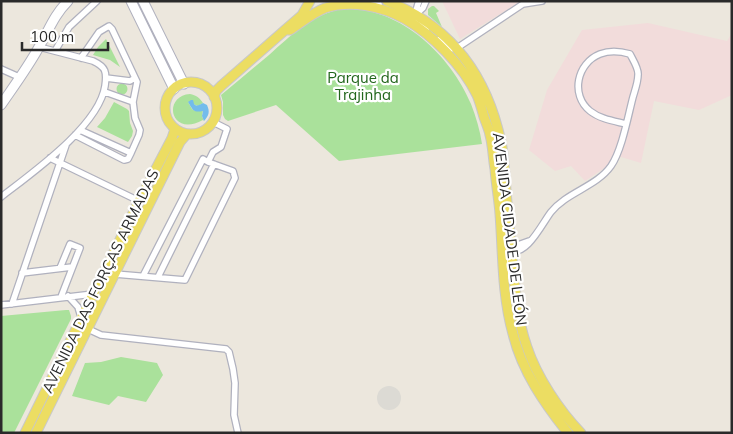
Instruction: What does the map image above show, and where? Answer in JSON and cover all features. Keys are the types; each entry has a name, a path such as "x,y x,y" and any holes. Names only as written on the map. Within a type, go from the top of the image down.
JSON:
{"main road":[{"path":"206,87 218,82 289,21 308,1"},
{"path":"308,1 312,6 322,9"},
{"path":"214,97 216,91 221,86 302,15 308,1"},
{"name":"AVENIDA CIDADE DE LEÓN","path":"387,1 426,22 457,48 482,85 493,109 502,144 516,304 521,326 527,348 545,385 575,431"},
{"name":"AVENIDA CIDADE DE LEÓN","path":"322,9 334,5 358,2 400,16 428,35 452,58 476,95 490,135 500,212 504,282 510,323 517,349 528,373 551,412 575,431"},
{"path":"285,30 290,30 322,9"},
{"path":"184,84 199,84 206,87 214,97 217,105 213,122 202,132 187,134 175,129 166,116 166,101 174,89 184,84"},
{"name":"AVENIDA DAS FORÇAS ARMADAS","path":"25,433 175,129"},
{"name":"AVENIDA DAS FORÇAS ARMADAS","path":"36,433 180,142 187,134"},
{"path":"89,328 88,320 96,302 93,294"}],"street":[{"path":"1,105 39,47 52,20 68,1"},
{"path":"55,51 69,27 96,1"},
{"path":"131,1 174,89"},
{"path":"144,1 184,84"},
{"path":"368,1 388,7 406,16 415,15 423,8 426,1"},
{"path":"418,2 415,15 418,22 426,28 428,35 435,36 449,49 457,48 523,4 542,1"},
{"path":"403,8 418,2"},
{"path":"423,8 426,22"},
{"path":"75,135 124,160 128,159 140,130 135,118 133,102 137,82 112,30 108,26 99,32 81,58"},
{"path":"1,197 66,145 92,116 103,97 106,78 105,69 100,64 39,47"},
{"path":"513,268 515,258 522,246 531,240 552,211 565,200 596,180 609,168 616,157 626,124 639,74 630,54 612,51 598,54 586,63 580,72 578,86 581,98 584,105 591,112 626,124"},
{"path":"1,69 19,78"},
{"path":"106,78 130,81 135,78"},
{"path":"104,92 133,102"},
{"path":"158,277 211,163 213,152 221,147 227,129 213,122"},
{"path":"80,130 131,153"},
{"path":"12,304 66,145"},
{"path":"50,158 139,201"},
{"path":"115,274 185,280 235,178 233,171 204,159 143,276"},
{"path":"496,183 503,198 506,243 511,250"},
{"path":"510,234 522,246"},
{"path":"60,268 70,244 80,248 72,267 65,297"},
{"path":"504,282 508,270 508,254 515,246 522,246"},
{"path":"22,273 72,267"},
{"path":"1,305 93,294 102,298"},
{"path":"65,297 78,307 81,320"},
{"path":"89,328 101,335 226,349 234,368 236,383 234,415 238,433"}],"shaded area":[{"path":"442,1 521,1 460,39"},
{"path":"648,23 727,41 732,33 732,95 699,110 654,101 641,163 621,157 585,181 571,166 555,171 529,150 547,90 582,30"},
{"path":"389,386 394,387 400,393 400,403 394,409 389,410 384,409 378,403 377,398 378,393 384,387"}],"green space":[{"path":"432,6 439,11 436,13 442,27 428,15 428,9"},
{"name":"Parque da Trajinha","path":"341,9 362,10 382,15 402,24 420,36 436,51 462,85 478,124 482,144 339,161 276,105 228,121 225,119 221,95 302,27 320,16"},
{"path":"106,39 120,67 110,60 93,55"},
{"path":"122,83 128,89 122,95 116,89"},
{"path":"190,94 198,97 203,103 198,106 188,102 195,111 203,110 202,116 204,121 183,124 177,120 173,108 181,96"},
{"path":"114,102 129,111 133,131 128,142 97,127 105,118"},
{"path":"509,294 512,294 518,331 573,433 547,397 525,359 516,332"},
{"path":"69,310 71,319 14,433 1,433 1,316"},
{"path":"121,357 157,363 163,375 146,402 118,396 109,405 72,396 85,363 101,362"}],"water":[{"path":"191,100 196,105 203,103 207,105 208,113 204,121 203,111 197,112 194,110 188,102"}]}
